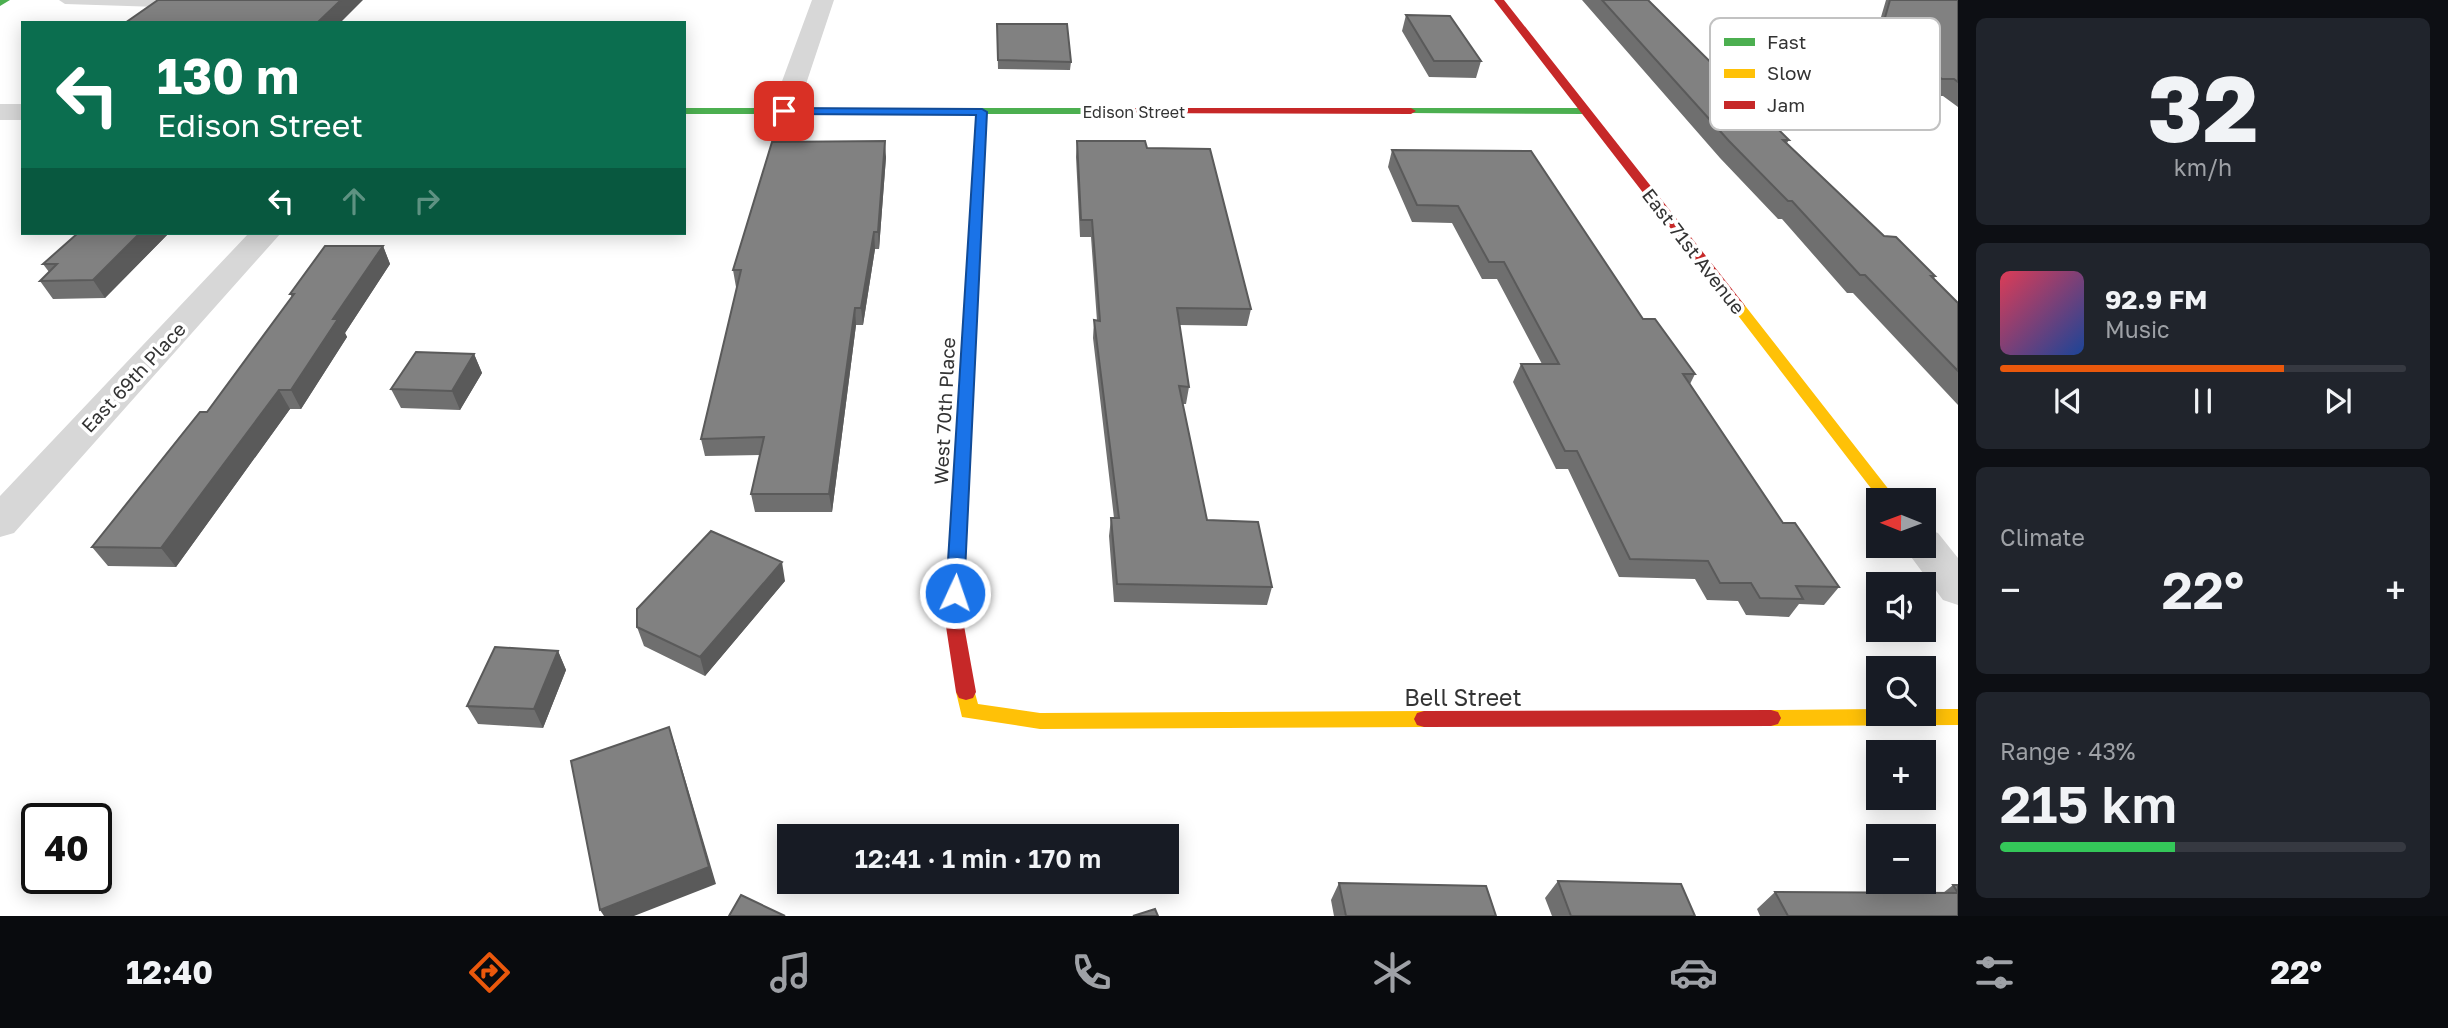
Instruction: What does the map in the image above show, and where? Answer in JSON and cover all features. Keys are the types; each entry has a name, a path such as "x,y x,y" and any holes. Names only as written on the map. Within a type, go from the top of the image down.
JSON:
{"street":[{"path":"0,3 5,0"},
{"path":"784,111 823,0"},
{"name":"East 71st Avenue","path":"1499,0 1880,488"},
{"name":"Edison Street","path":"686,111 1584,111"},
{"path":"0,112 21,112"},
{"name":"West 70th Place","path":"969,711 954,620 982,112"},
{"name":"East 69th Place","path":"0,522 264,235"},
{"path":"1934,558 1958,588"},
{"name":"Bell Street","path":"969,711 1040,721 1958,717"}],"lane":[{"path":"65,0 159,3"}],"building":[{"path":"158,0 341,0 319,21 128,21"},
{"path":"1602,0 1648,0 1710,62 1710,120"},
{"path":"1890,0 1958,0 1958,82 1940,78 1940,18 1885,18"},
{"path":"1406,15 1450,16 1481,61 1434,61"},
{"path":"997,24 1067,24 1071,62 998,60"},
{"path":"1719,130 1779,130 1789,140 1783,140 1884,236 1896,237 1935,276 1931,276 1958,303 1958,371 1865,275 1860,275 1792,201 1788,201"},
{"path":"885,141 878,232 874,232 861,308 855,308 829,494 751,494 764,437 701,439 741,270 733,270 772,142"},
{"path":"1077,141 1145,141 1147,148 1210,149 1251,309 1177,308 1189,387 1179,386 1207,520 1258,522 1272,587 1117,584 1111,518 1119,518 1094,320 1100,321 1092,220 1081,220"},
{"path":"1392,150 1531,151 1643,319 1655,319 1695,374 1683,374 1783,523 1795,523 1839,587 1796,586 1803,599 1760,598 1751,583 1720,583 1708,561 1630,559 1577,451 1565,451 1521,364 1559,364 1504,262 1489,262 1458,206 1417,205"},
{"path":"76,235 138,235 93,280 40,281 57,264 43,264"},
{"path":"325,246 383,246 333,319 338,319 291,390 279,390 161,548 92,547 200,412 207,412 294,294 290,294"},
{"path":"416,352 474,354 452,391 391,389"},
{"path":"711,531 782,562 700,657 637,627 637,609"},
{"path":"495,647 558,651 534,709 467,706"},
{"path":"669,727 709,867 600,910 571,761"},
{"path":"1558,881 1681,884 1695,916 1571,916"},
{"path":"1339,883 1486,886 1496,916 1346,916"},
{"path":"1775,892 1866,894 1958,893 1958,916 1788,916"},
{"path":"741,895 785,916 729,916"},
{"path":"1155,909 1158,916 1133,916"}],"traffic: fast":[{"path":"0,3 5,0"},
{"path":"686,111 1108,111"},
{"path":"1411,111 1584,111"}],"traffic: slow":[{"path":"1738,306 1880,488"},
{"path":"966,692 969,711 1040,721 1424,719"},
{"path":"1771,718 1958,717"}],"traffic: jam":[{"path":"1499,0 1738,306"},
{"path":"1108,111 1411,111"},
{"path":"966,692 954,620 982,112"},
{"path":"1424,719 1771,718"}],"route":[{"path":"784,111 982,112 955,593"}]}
